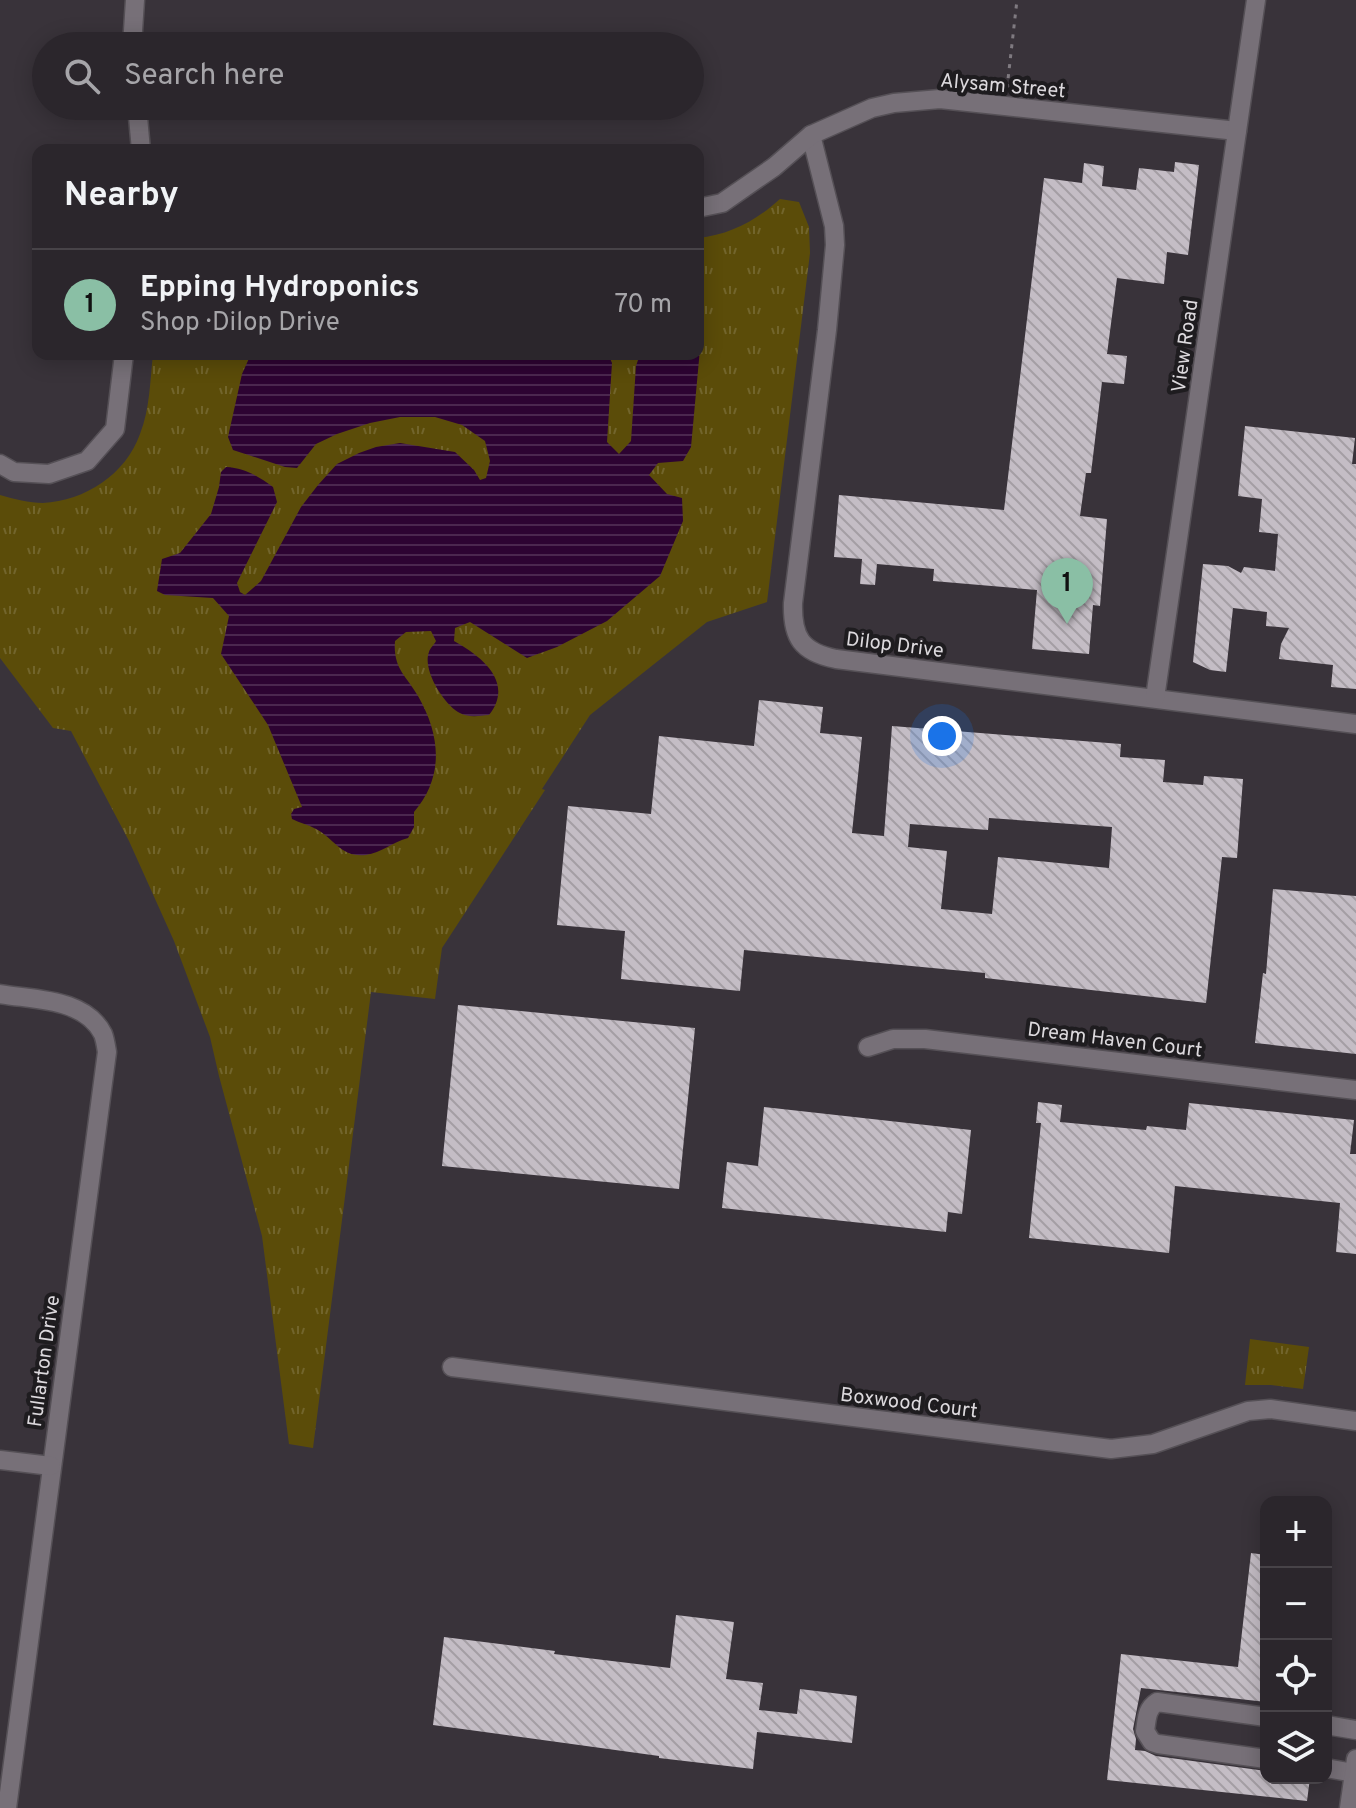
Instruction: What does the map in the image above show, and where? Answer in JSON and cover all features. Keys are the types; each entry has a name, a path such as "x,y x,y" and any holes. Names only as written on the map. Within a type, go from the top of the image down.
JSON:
{"street":[{"path":"133,32 135,0"},
{"name":"View Road","path":"1155,698 1256,0"},
{"name":"Alysam Street","path":"704,207 722,203 774,167 811,135 872,108 894,103 940,99 1237,131"},
{"path":"138,120 140,144"},
{"name":"Dilop Drive","path":"811,135 834,226 835,245 793,603 792,622 802,642 823,657 836,659 1356,724"},
{"path":"0,464 14,472 49,474 87,461 115,429 123,360"},
{"name":"Fullarton Drive","path":"0,994 74,1007 92,1020 103,1034 107,1052 7,1808"},
{"name":"Dream Haven Court","path":"868,1047 893,1039 925,1039 1356,1090"},
{"name":"Boxwood Court","path":"452,1367 1111,1449 1153,1444 1248,1411 1270,1409 1356,1421"},
{"path":"0,1460 51,1466"},
{"path":"1260,1716 1157,1702 1148,1711 1145,1731 1152,1742 1158,1744 1260,1758"},
{"path":"1332,1726 1356,1730"},
{"path":"1332,1768 1355,1766 1349,1808"}],"path":[{"path":"1005,105 1017,0"}],"green space":[{"path":"780,199 799,202 809,227 810,253 767,602 707,622 590,715 442,948 435,999 371,992 313,1448 289,1444 262,1236 210,1037 174,941 129,841 71,731 53,728 0,658 0,495 32,502 59,501 88,491 114,473 134,448 143,424 152,360 704,360 704,237 721,234 762,214"},
{"path":"1250,1339 1309,1347 1303,1389 1245,1385"}],"shaded area":[{"path":"248,360 611,360 607,442 619,454 631,441 638,360 699,360 691,447 683,461 658,463 649,475 667,494 682,498 683,521 660,576 607,621 557,647 527,658 470,622 455,628 454,641 484,662 496,681 496,703 489,715 465,715 452,708 440,694 428,667 429,652 436,641 431,631 406,632 395,641 396,658 426,711 436,756 431,785 414,812 414,827 408,838 371,854 350,854 323,833 292,819 294,809 302,807 268,725 221,654 229,616 213,598 165,595 157,591 162,559 180,553 211,514 221,472 226,467 257,476 273,487 277,502 237,583 240,592 245,595 261,581 301,507 337,464 376,447 400,443 455,452 480,480 486,478 490,461 485,441 462,425 435,417 400,417 337,434 316,444 297,468 233,450 228,437 242,374"}],"building":[{"path":"1175,162 1199,165 1188,255 1167,252 1164,284 1117,278 1107,354 1127,356 1124,384 1102,382 1091,473 1086,473 1080,516 1107,519 1100,606 1093,605 1089,654 1032,649 1037,590 933,581 934,569 877,564 875,585 860,584 862,559 834,557 839,495 1004,510 1044,178 1082,183 1084,163 1104,166 1102,186 1136,190 1139,168 1174,172"},
{"path":"1245,426 1355,438 1352,464 1356,464 1356,689 1331,687 1333,665 1279,659 1281,644 1289,628 1266,626 1267,612 1233,608 1226,672 1210,670 1193,662 1203,564 1228,566 1241,573 1244,567 1275,571 1278,534 1259,532 1262,499 1238,496"},
{"path":"759,700 823,707 820,733 862,737 852,833 884,836 892,726 1121,744 1120,757 1165,760 1163,782 1203,785 1204,776 1243,779 1237,858 1222,857 1206,1003 985,978 985,973 744,950 740,991 621,979 625,931 557,925 568,806 651,814 659,736 754,746","holes":["989,818 1112,827 1109,868 998,857 992,914 941,909 947,851 908,847 910,824 988,830"]},
{"path":"1273,889 1356,896 1356,1054 1255,1043 1263,973 1266,974"},
{"path":"458,1005 695,1028 679,1189 442,1166"},
{"path":"1038,1102 1062,1105 1060,1122 1146,1130 1147,1126 1186,1130 1189,1103 1354,1120 1350,1154 1356,1154 1356,1254 1336,1252 1340,1203 1175,1186 1169,1253 1029,1238 1041,1123 1036,1123"},
{"path":"764,1107 971,1130 962,1214 948,1212 946,1232 722,1208 727,1162 758,1166"},
{"path":"1251,1553 1260,1554 1260,1701 1141,1688 1133,1729 1135,1750 1156,1756 1260,1770 1260,1784 1309,1784 1307,1801 1107,1780 1121,1654 1238,1667"},
{"path":"676,1615 734,1622 726,1679 763,1683 759,1710 797,1714 800,1689 857,1696 852,1743 757,1732 753,1769 433,1725 444,1637 670,1668"}],"place":[{"name":"Epping Hydroponics","path":"1067,624"}]}
